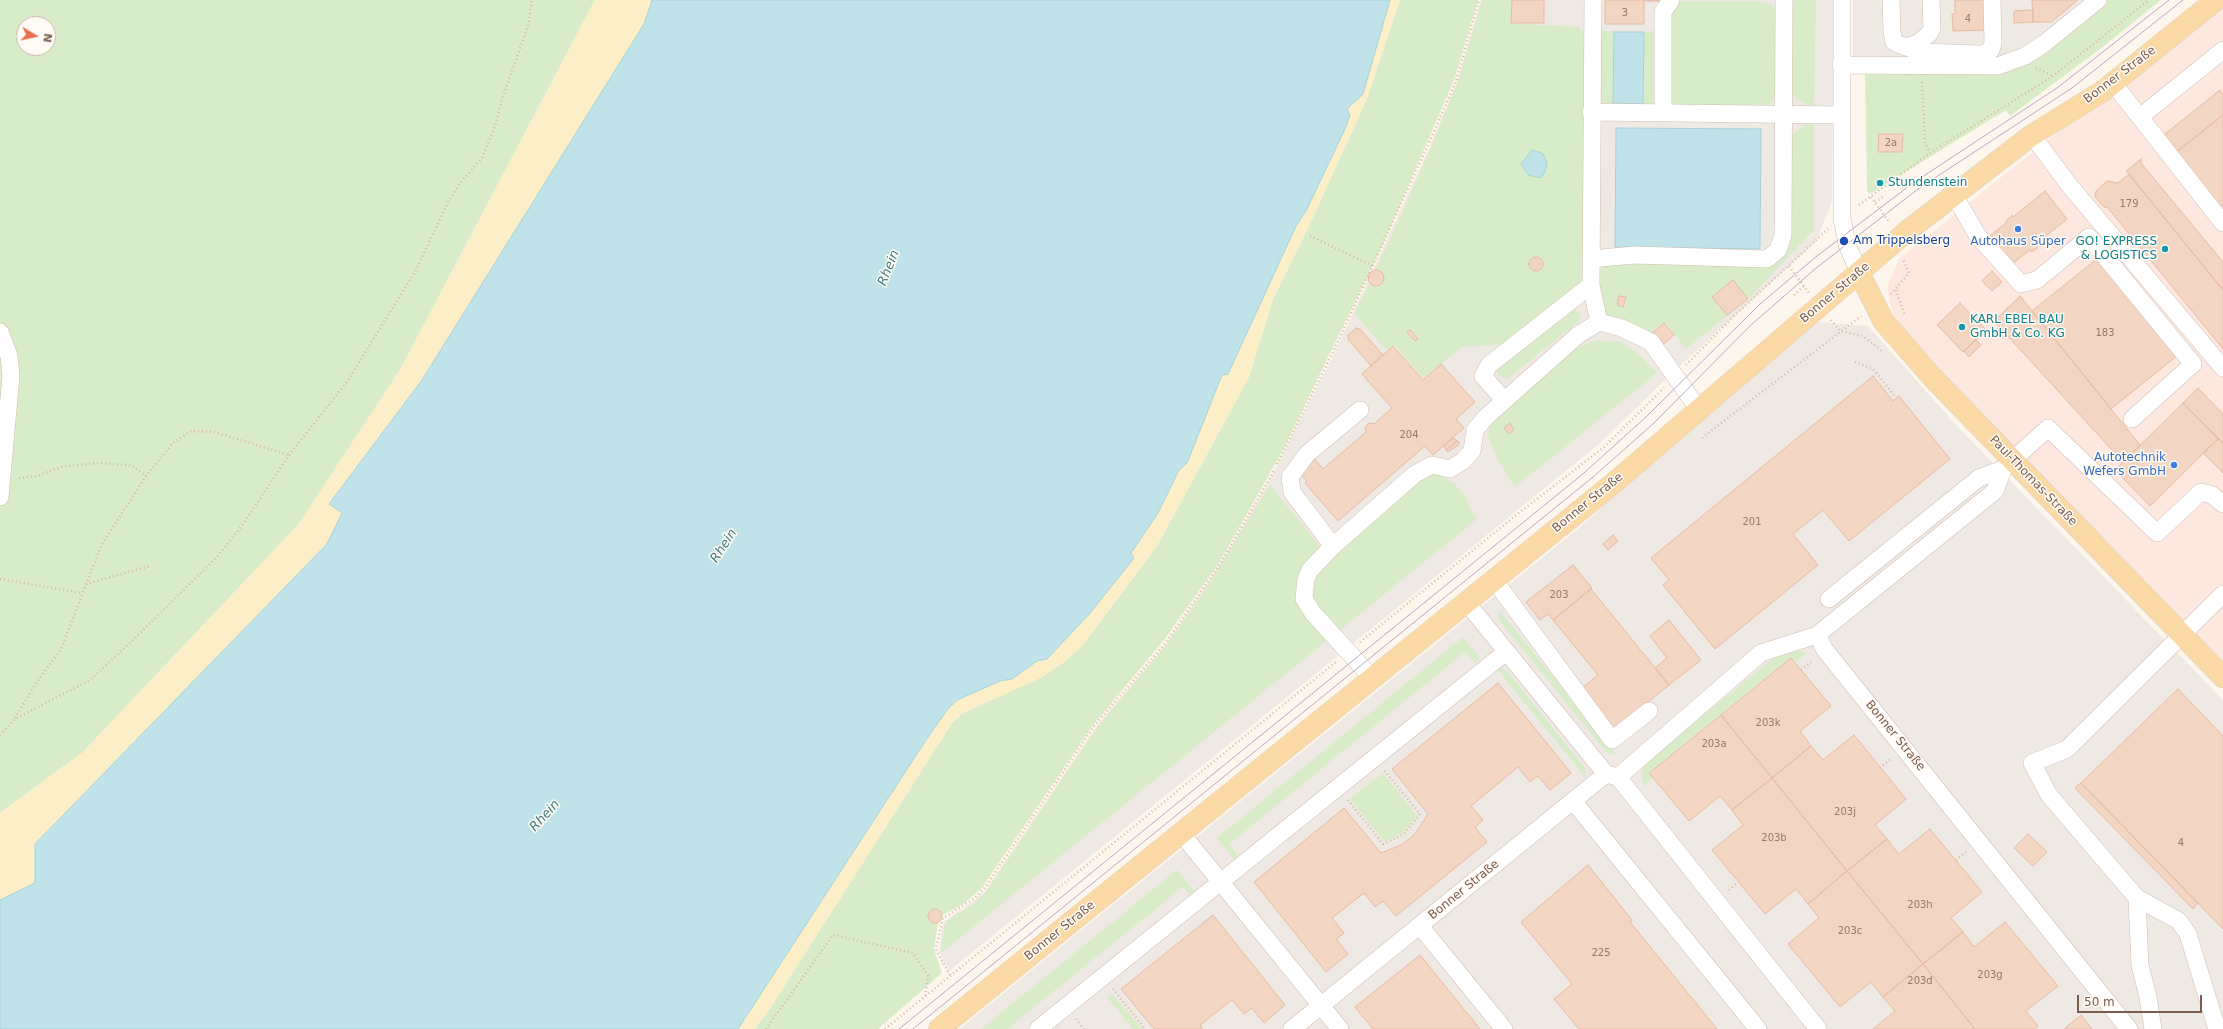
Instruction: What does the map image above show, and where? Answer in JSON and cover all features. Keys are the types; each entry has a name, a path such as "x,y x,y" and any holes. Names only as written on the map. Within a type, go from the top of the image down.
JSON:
{"main road":[{"name":"Bonner Straße","path":"939,1029 1181,832 1467,603 1699,410 1896,241 2032,135 2113,83 2216,0"},
{"name":"Paul-Thomas-Straße","path":"1859,273 1884,322 2008,465 2223,677"}],"street":[{"path":"1593,0 1591,112 1591,284 1599,322"},
{"path":"1663,113 1663,12 1671,0"},
{"path":"1591,259 1634,255 1767,259 1778,250 1783,235 1784,0"},
{"path":"1842,0 1842,218 1844,235 1859,273"},
{"path":"1891,0 1894,42 1921,52 1984,54 1991,50 1993,43 1992,0"},
{"path":"1906,47 1918,43 1929,34 1932,28 1931,0"},
{"path":"1841,65 1922,64 1998,66 2014,62 2045,43 2098,0"},
{"path":"2140,117 2223,50"},
{"path":"2113,83 2223,223"},
{"path":"1591,112 1841,115"},
{"path":"2032,135 2069,185 2223,368"},
{"path":"1954,195 1978,236 2021,284 2037,280 2089,237 2193,364 2132,419"},
{"path":"1504,400 1483,376 1489,365 1591,284"},
{"path":"1372,678 1313,613 1304,599 1306,579 1310,570 1334,546 1415,474 1432,465 1450,469 1463,461 1472,451 1475,430 1504,400 1578,335 1599,322 1622,328 1651,342 1699,410"},
{"path":"0,332 9,356 12,376 0,497"},
{"path":"1334,546 1292,492 1290,477 1307,454 1360,410"},
{"path":"1829,599 1978,478 2008,465 2048,428 2157,533 2201,492 2212,495 2223,504"},
{"path":"1817,635 1995,491 2008,465"},
{"path":"1494,580 1612,740 1649,711"},
{"path":"2217,1029 2188,934 2180,921 2137,898 2049,795 2032,763 2067,749 2223,594"},
{"path":"1467,603 1506,652 1612,776 1818,1029"},
{"name":"Bonner Straße","path":"1292,1029 1573,801 1612,776 1761,654 1817,635 1825,650 2129,1029"},
{"path":"1038,1029 1506,652"},
{"path":"1573,801 1758,1029"},
{"path":"1181,832 1340,1029"},
{"path":"2137,898 2140,965 2148,997 2153,1029"},
{"path":"1420,926 1504,1029"}],"path":[{"path":"15,719 90,680 133,640 216,557 241,527 289,455 348,382 416,270 448,202 461,182 482,158 494,129 503,96 528,26 532,0"},
{"path":"950,975 937,952 936,947 943,918 975,898 986,886 1094,726 1164,645 1220,564 1268,481 1335,348 1456,81 1479,0"},
{"path":"885,1029 925,998 950,975 1520,512 1603,448 1735,315 1842,218 1930,153 2054,76 2149,0"},
{"path":"1922,64 1925,143 1930,153"},
{"path":"2003,108 2006,112"},
{"path":"1875,202 1883,196"},
{"path":"1871,197 1888,219 1896,241"},
{"path":"1310,236 1373,266"},
{"path":"1794,295 1804,286"},
{"path":"1702,438 1840,331"},
{"path":"1855,362 1872,369 1894,395"},
{"path":"0,735 15,719 35,685 61,649 73,623 81,593 102,544 146,476 173,443 191,432 214,432 289,455"},
{"path":"3,473 24,478 61,467 96,463 128,465 134,467 146,476"},
{"path":"86,584 150,566"},
{"path":"0,579 81,593"},
{"path":"1337,787 1383,844 1404,834 1420,814 1374,757"},
{"path":"766,1029 833,935 913,953 928,976 925,998"},
{"path":"1103,976 1145,1029"}],"shaded area":[{"path":"1481,0 1834,0 1832,201 1816,242 1675,370 1599,444 949,971 939,952 942,927 945,921 985,891 1096,727 1166,644 1221,563 1267,485 1336,350 1428,151 1458,79"},
{"path":"1853,0 2090,0 2022,55 1996,65 1853,58"},
{"path":"2223,0 2223,665 1905,334 1892,311 1887,288 1899,259"},
{"path":"1806,321 1868,326 1955,424 2223,700 2223,1029 959,1029 1579,528"}],"green space":[{"path":"0,0 595,0 400,370 298,525 82,753 0,813"},
{"path":"1400,0 1478,0 1454,80 1382,246 1283,450 1219,563 1164,640 1093,725 981,889 963,904 939,917 934,949 942,973 878,1029 754,1029 769,1010 952,723 963,713 1042,677 1064,662 1082,646 1157,546 1249,377 1273,299 1308,228 1366,101"},
{"path":"1482,0 1512,0 1511,23 1579,27 1585,35 1584,273 1578,290 1512,344 1462,347 1423,378 1394,344 1386,350 1354,313 1370,283 1369,275 1374,271 1387,246 1428,154 1458,81"},
{"path":"1790,0 1816,0 1814,105 1808,105 1799,100 1791,92"},
{"path":"2100,0 2161,0 2104,46 2010,116 2006,110 1870,194 1867,191 1865,68 1999,68"},
{"path":"1678,1 1756,1 1773,5 1778,17 1777,92 1771,103 1758,109 1666,108 1666,13"},
{"path":"1600,30 1614,32 1613,103 1643,104 1644,32 1662,30 1661,107 1606,107 1598,101"},
{"path":"1807,124 1814,124 1814,230 1749,298 1686,349 1665,322 1650,332 1606,314 1598,287 1599,273 1605,264 1782,255 1788,249 1791,238 1790,139 1795,132"},
{"path":"1575,309 1580,315 1580,320 1577,323 1508,378 1503,378 1498,375 1496,370 1569,310"},
{"path":"1593,341 1620,341 1640,355 1657,373 1515,487 1497,459 1488,436 1491,422 1572,351"},
{"path":"1427,473 1442,476 1455,484 1467,499 1471,511 1477,519 941,953 944,927 947,921 973,904 985,893 1096,729 1166,645 1205,590 1270,485 1322,549 1311,561 1303,575 1300,599 1304,613 1320,627 1327,622 1309,601 1309,586 1314,572"},
{"path":"1499,610 1616,754 1614,755 1606,752 1499,620"},
{"path":"1463,637 1480,658 1475,663 1465,652 1229,844 1238,856 1234,859 1217,838"},
{"path":"1795,650 1806,653 1796,662 1791,657 1649,772 1652,778 1643,786 1642,772 1645,764 1651,758 1781,652"},
{"path":"1500,667 1507,671 1584,767 1586,778 1496,668"},
{"path":"1383,773 1417,816 1404,832 1385,842 1350,799"},
{"path":"1177,870 1194,891 1190,895 1183,887 1007,1029 981,1029"},
{"path":"1112,994 1142,1029 1133,1029 1107,997"}],"sand":[{"path":"595,0 652,0 644,24 422,380 329,504 342,513 327,544 35,844 35,883 0,900 0,813 82,753 298,525 400,370"},
{"path":"1390,0 1400,0 1366,101 1308,228 1273,299 1249,377 1157,546 1082,646 1064,662 1042,677 963,713 952,723 769,1010 754,1029 738,1029 947,710 957,700 1000,681 1012,679 1037,661 1047,659 1131,553 1158,513 1179,470 1187,463 1222,375 1228,374 1296,226 1307,209 1345,129 1347,109 1354,104 1376,52"}],"water":[{"name":"Rhein","path":"652,0 1390,0 1363,94 1347,109 1350,115 1345,129 1307,209 1296,226 1228,374 1222,375 1187,463 1179,470 1158,513 1131,553 1134,558 1090,613 1047,659 1037,661 1012,679 1000,681 957,700 947,710 738,1029 0,1029 0,900 35,883 35,844 327,544 342,513 329,504 422,380 644,24"},
{"path":"1614,32 1644,32 1643,104 1613,103"},
{"path":"1616,128 1761,129 1760,249 1615,247"},
{"path":"1532,150 1542,153 1547,162 1545,172 1541,178 1528,175 1521,164"}],"building":[{"path":"1512,0 1544,0 1544,23 1511,23"},
{"path":"1605,0 1667,1 1644,1 1644,24 1605,24"},
{"path":"1955,0 1986,0 1984,24 1987,24 1987,30 1953,31 1952,14 1955,14"},
{"path":"2032,0 2078,0 2051,22 2033,22"},
{"path":"2033,10 2033,22 2014,23 2014,11"},
{"path":"2220,90 2223,95 2223,115 2173,155 2160,138"},
{"path":"2223,115 2223,213 2175,153"},
{"path":"1879,134 1903,134 1902,152 1878,152"},
{"path":"2141,159 2141,163 2223,262 2223,290 2126,171"},
{"name":"GO! EXPRESS & LOGISTICS","path":"2129,174 2223,290 2223,349 2108,208 2104,207 2095,197 2096,191 2107,181 2118,183"},
{"path":"2045,191 2067,219 2036,244 2038,247 2032,252 2030,250 2012,264 1990,236 2007,222 2006,221 2012,215 2013,217"},
{"path":"1533,257 1539,257 1543,261 1543,267 1539,271 1533,271 1529,267 1529,261"},
{"path":"2098,258 2178,355 2111,409 2032,311"},
{"path":"1376,270 1383,275 1384,278 1379,285 1376,286 1369,281 1368,278 1373,271"},
{"path":"1992,271 2002,282 1992,291 1982,281"},
{"path":"1733,280 1748,299 1727,315 1712,297"},
{"path":"1619,296 1626,297 1623,307 1617,305"},
{"path":"2020,296 2140,445 2123,462 1994,321"},
{"name":"KARL EBEL BAU GmbH & Co. KG","path":"1960,303 1986,330 1963,352 1937,325"},
{"path":"1664,323 1674,335 1662,345 1652,333"},
{"path":"1356,328 1360,329 1383,355 1371,366 1348,339 1348,335"},
{"path":"1410,330 1418,339 1415,341 1407,332"},
{"path":"1976,340 1981,345 1969,357 1964,351"},
{"path":"1393,346 1423,380 1441,364 1475,402 1456,419 1464,428 1433,455 1425,446 1338,521 1305,483 1307,481 1299,473 1315,459 1323,469 1366,432 1365,427 1369,423 1374,424 1392,408 1362,374"},
{"path":"1873,376 1893,401 1899,396 1950,459 1849,541 1823,510 1793,534 1818,565 1715,649 1663,585 1669,580 1651,558"},
{"path":"2198,388 2223,414 2223,443 2183,403"},
{"path":"2183,403 2218,439 2150,506 2115,470"},
{"path":"1510,423 1514,430 1509,434 1504,428"},
{"path":"1453,438 1457,441 1446,450 1444,446"},
{"path":"2218,439 2223,443 2223,473 2203,453"},
{"path":"1457,441 1460,443 1457,446 1448,452 1446,450"},
{"path":"1613,535 1618,541 1608,550 1603,544"},
{"path":"1573,565 1592,588 1553,620 1548,614 1540,620 1526,602"},
{"path":"1591,589 1669,685 1614,729 1581,689 1598,675 1553,620"},
{"path":"1669,620 1701,660 1669,685 1655,668 1667,658 1650,636"},
{"path":"1791,658 1831,706 1800,731 1811,746 1772,778 1721,715"},
{"path":"1498,683 1571,773 1550,790 1538,776 1530,782 1518,767 1471,806 1483,820 1475,827 1487,842 1396,916 1383,901 1375,907 1364,893 1332,918 1344,933 1336,939 1348,954 1326,972 1254,882 1344,808 1381,853 1403,844 1415,834 1428,814 1392,769"},
{"path":"2178,689 2223,736 2223,929 2081,783"},
{"path":"1721,715 1772,778 1732,810 1720,796 1689,821 1649,773"},
{"path":"1854,735 1906,799 1875,825 1887,839 1847,871 1772,778 1811,746 1823,760"},
{"path":"1772,778 1847,871 1808,904 1796,889 1765,914 1712,850 1743,825 1732,810"},
{"path":"2081,783 2198,903 2193,909 2075,788"},
{"path":"1930,829 1982,892 1951,918 1963,932 1923,964 1847,871 1887,839 1899,854"},
{"path":"2028,834 2047,852 2033,866 2014,848"},
{"path":"1588,865 1632,920 1630,922 1717,1029 1579,1029 1554,999 1572,984 1521,922"},
{"path":"1847,871 1923,964 1883,997 1871,982 1840,1007 1788,944 1819,918 1808,904"},
{"path":"935,909 940,911 942,916 940,921 935,923 930,921 928,916 930,911"},
{"path":"1213,915 1285,1005 1264,1023 1252,1008 1244,1014 1232,1000 1200,1025 1203,1029 1154,1029 1121,989"},
{"path":"2005,922 2058,986 2026,1011 2038,1026 2034,1029 1975,1029 1923,964 1963,932 1974,947"},
{"path":"1420,955 1480,1029 1373,1029 1355,1007"},
{"path":"1923,964 1975,1029 1873,1029 1895,1011 1883,997"},
{"path":"2081,1015 2092,1029 2064,1029"}],"tram line":[{"path":"899,1029 1584,473 1647,416 1760,304 1817,256 1913,183 2057,88 2169,0"},
{"path":"913,1029 1593,477 1654,423 1751,325 1815,269 1918,189 2072,88 2183,0"}],"place":[{"name":"Stundenstein","path":"1880,183"},
{"name":"Autohaus Süper","path":"2018,229"},
{"name":"Am Trippelsberg","path":"1844,241"},
{"name":"GO! EXPRESS & LOGISTICS","path":"2165,249"},
{"name":"KARL EBEL BAU GmbH & Co. KG","path":"1962,327"},
{"name":"Autotechnik Wefers GmbH","path":"2174,465"}]}
